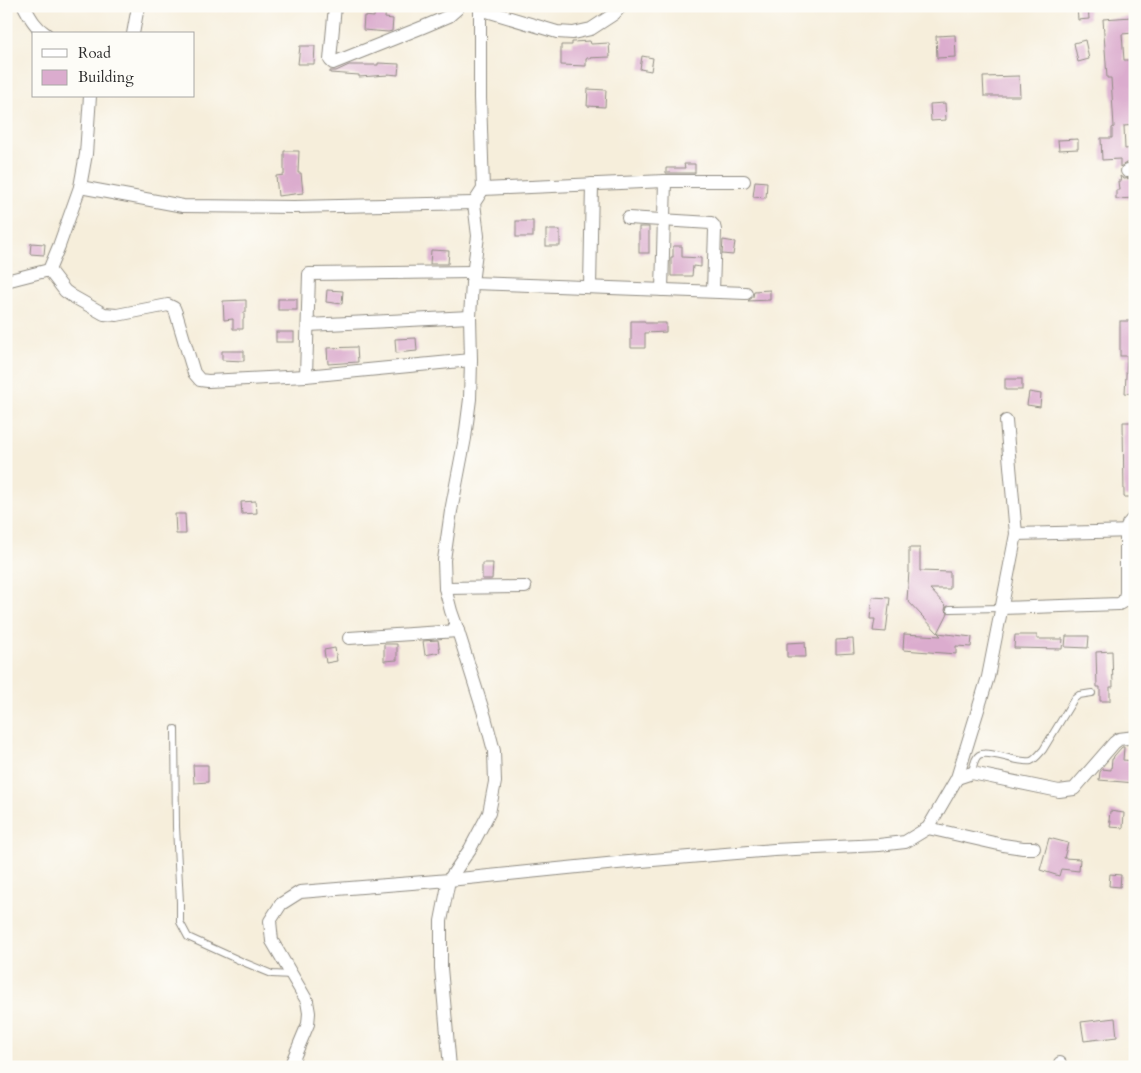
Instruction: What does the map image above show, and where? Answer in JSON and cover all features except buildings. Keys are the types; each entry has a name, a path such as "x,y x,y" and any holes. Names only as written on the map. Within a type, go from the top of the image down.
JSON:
{"street":[{"path":"24,6 32,21 42,32"},
{"path":"133,32 140,6"},
{"path":"335,6 330,60 333,63 448,16 458,6"},
{"path":"450,1067 441,968 441,921 448,880 470,849 489,813 495,782 494,751 444,588 444,560 450,511 465,438 470,398 470,318 478,236 474,203 483,189 479,7 557,32 573,33 591,29 614,14 621,6"},
{"path":"48,270 59,246 80,187 86,154 90,98"},
{"path":"483,189 592,184 744,181"},
{"path":"662,290 665,182"},
{"path":"590,287 592,184"},
{"path":"80,187 183,206 294,207 474,203"},
{"path":"628,218 711,223 714,226 713,291"},
{"path":"6,281 48,270"},
{"path":"48,270 65,291 104,314 118,315 168,305 174,308 194,373 200,380 306,376 471,360"},
{"path":"306,376 310,274 473,277 590,287 746,292"},
{"path":"308,325 470,318"},
{"path":"290,1067 308,1024 309,1013 307,1001 272,941 270,921 280,904 300,892 774,850 905,842 928,828 957,778 988,677 1016,534 1006,421"},
{"path":"1001,608 1119,604 1124,601 1130,532 1128,524 1135,516"},
{"path":"1016,534 1130,532"},
{"path":"444,588 525,587"},
{"path":"350,638 458,631"},
{"path":"957,778 972,773 1060,791 1074,789 1114,743 1119,739 1135,737"},
{"path":"928,828 1003,845 1034,848"}],"lane":[{"path":"950,609 1001,608"},
{"path":"972,773 979,754 986,753 1021,761 1031,761 1043,750 1074,699 1080,695 1092,693"},
{"path":"174,728 180,922 188,937 272,974 292,975"}]}
